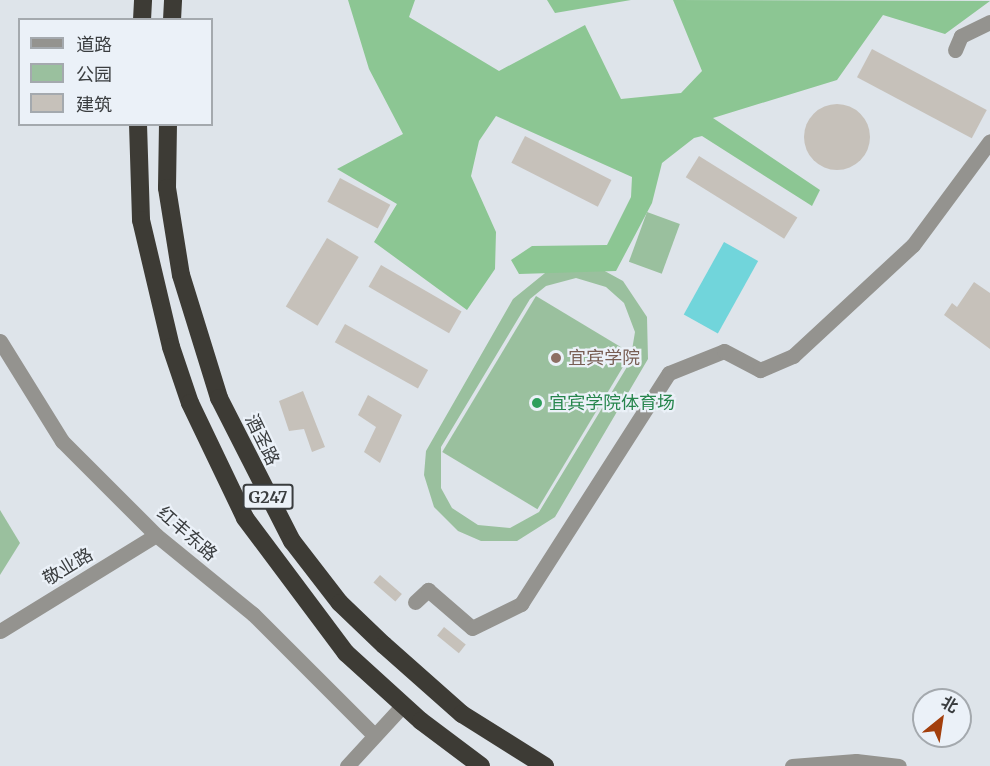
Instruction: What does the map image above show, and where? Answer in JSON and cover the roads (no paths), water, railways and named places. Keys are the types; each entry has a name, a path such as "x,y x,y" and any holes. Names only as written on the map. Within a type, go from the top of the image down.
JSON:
{"highway":[{"path":"142,18 143,0"},
{"path":"172,18 173,0"},
{"name":"G247","path":"138,126 141,220 154,285 190,403 214,459 245,518 290,584 346,653 403,705 481,766"},
{"name":"酒圣路","path":"168,126 167,188 181,275 219,398 292,541 340,603 384,645 462,714 545,766"}],"street":[{"path":"955,50 961,36 990,22"},
{"path":"415,602 428,590 472,628 521,604 669,373 724,351 760,370 793,356 913,245 990,141"},
{"name":"红丰东路","path":"0,341 62,441 156,536 253,614 374,735"},
{"name":"敬业路","path":"0,631 156,536"},
{"path":"347,766 403,705"},
{"path":"792,766 856,760 899,766"}],"water":[{"path":"724,242 758,261 718,334 684,315"}],"place":[{"name":"宜宾学院","path":"556,358"},
{"name":"宜宾学院体育场","path":"537,403"}]}
